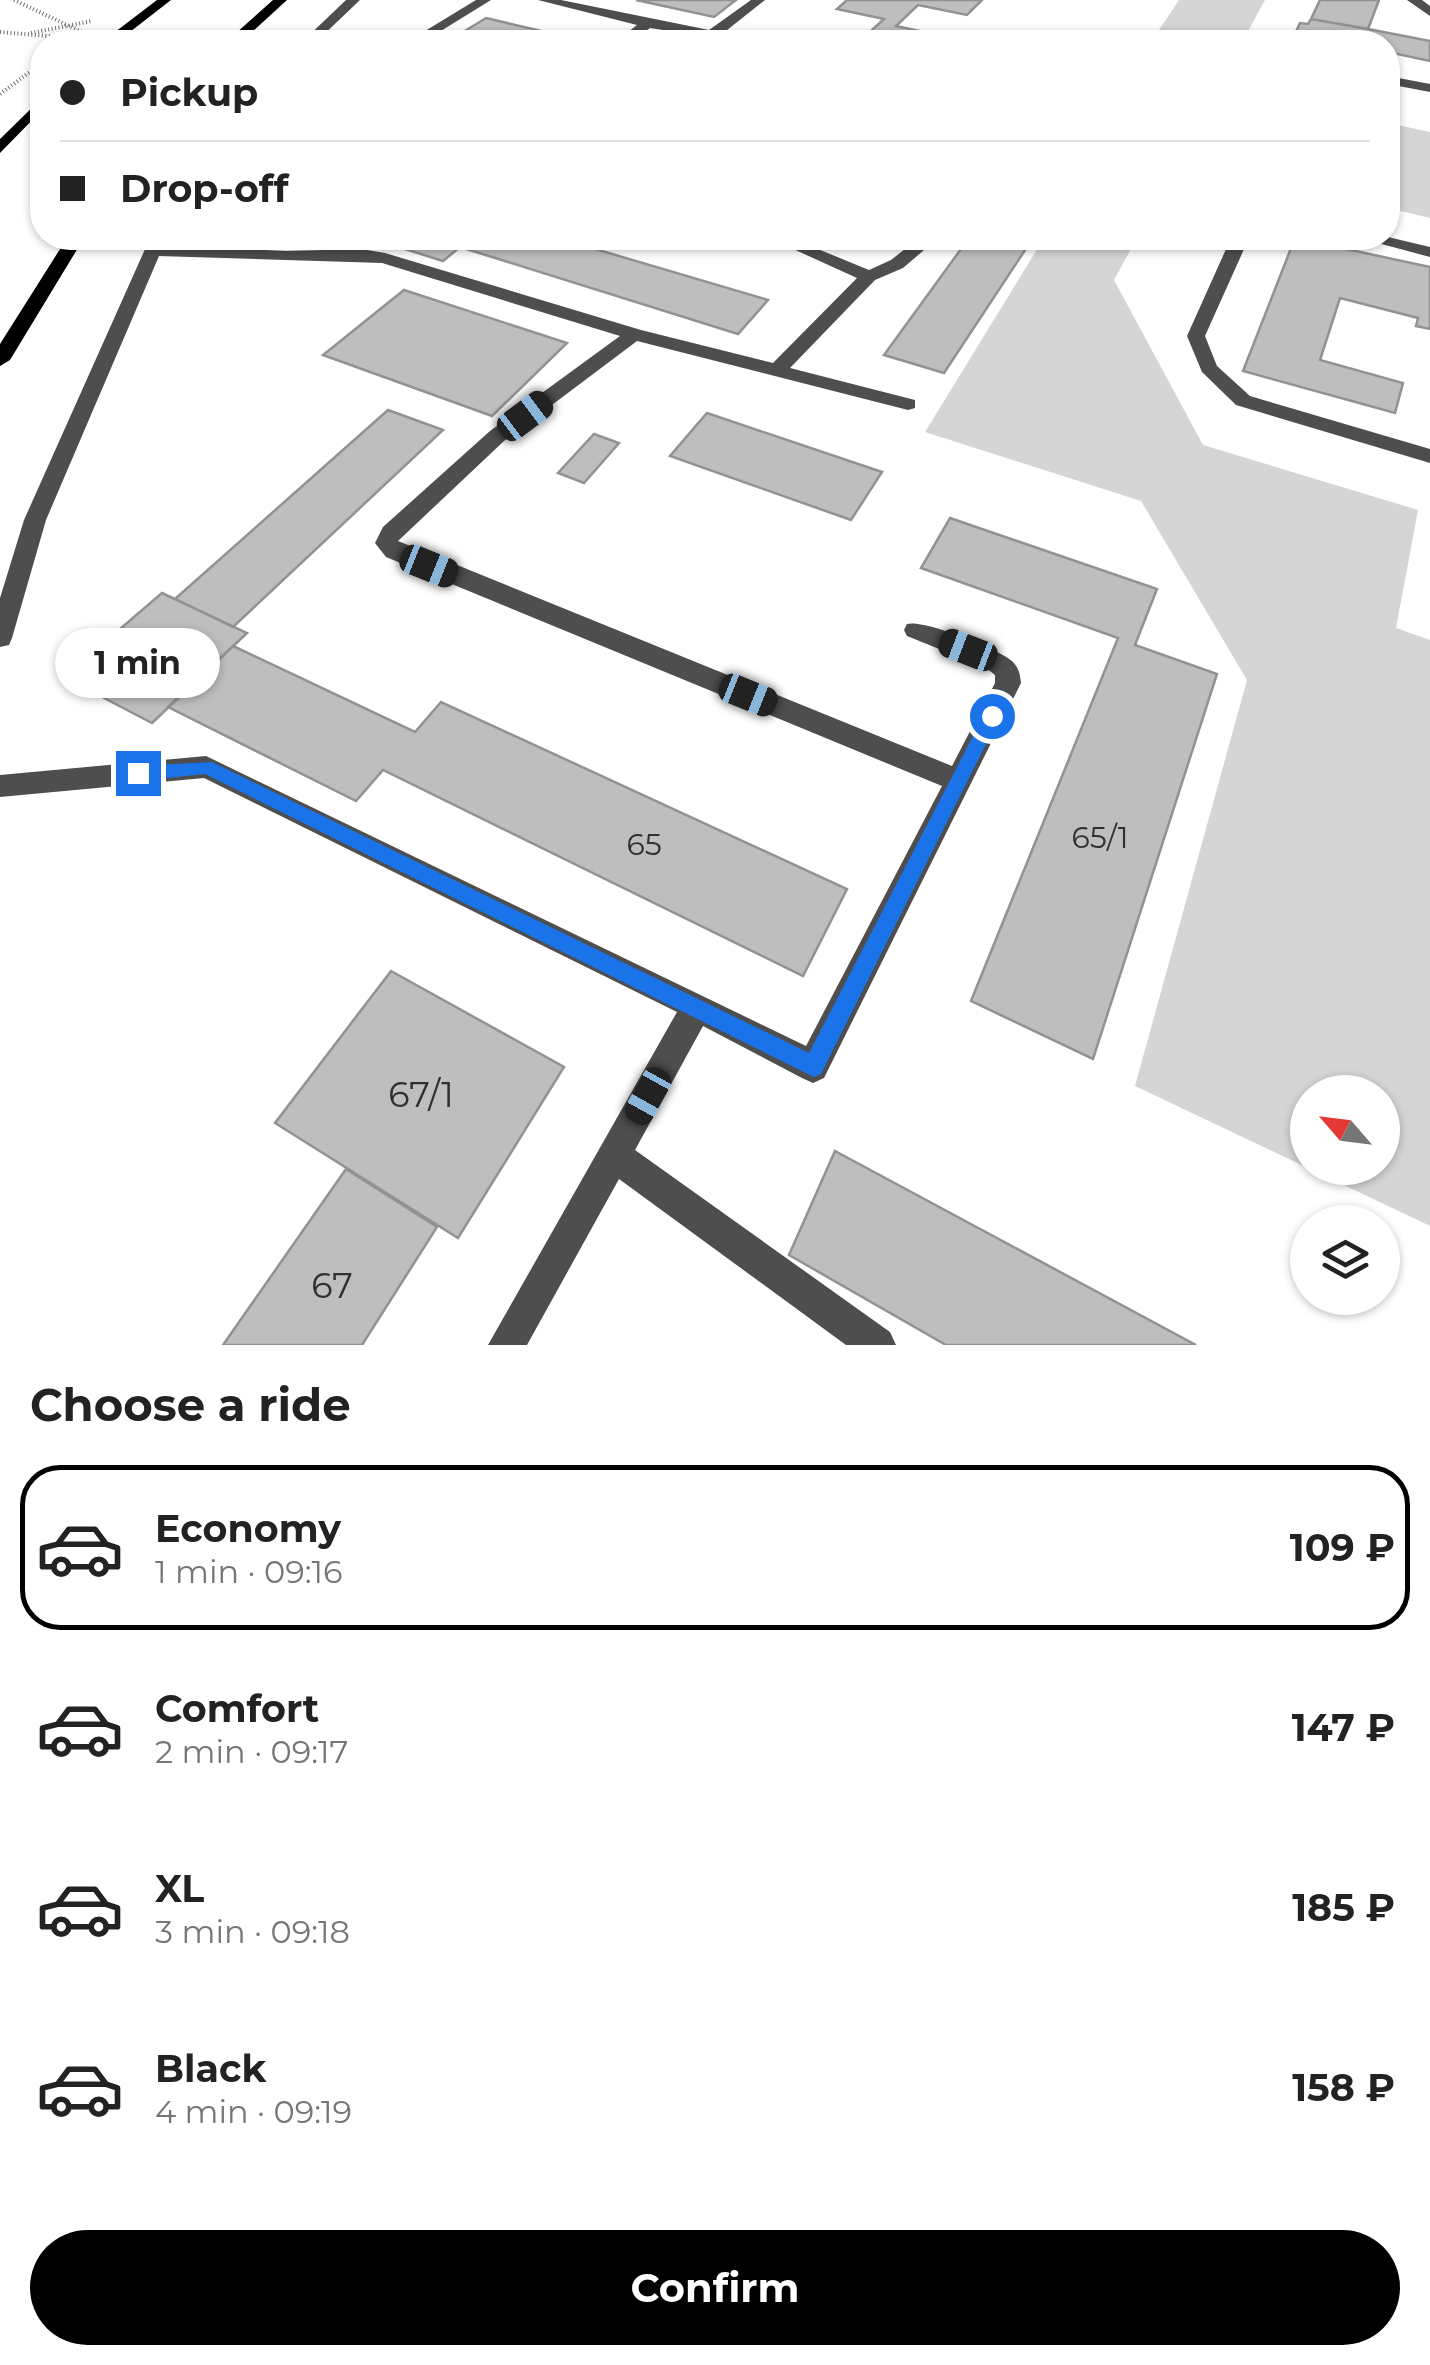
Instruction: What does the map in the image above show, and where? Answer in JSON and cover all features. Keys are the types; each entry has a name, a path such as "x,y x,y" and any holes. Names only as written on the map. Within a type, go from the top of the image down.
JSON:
{"main road":[{"path":"126,30 165,0"},
{"path":"247,30 281,0"},
{"path":"0,148 30,115"},
{"path":"0,360 68,250"}],"lane":[{"path":"322,30 354,0"},
{"path":"434,30 485,0"},
{"path":"544,0 678,30"},
{"path":"716,30 759,0"},
{"path":"1414,0 1430,12"},
{"path":"639,30 648,24"},
{"path":"1400,82 1430,88"},
{"path":"1400,245 1430,252"},
{"path":"0,638 35,520 152,250"},
{"path":"220,250 385,258 634,334 908,404"},
{"path":"805,250 869,276"},
{"path":"778,369 869,276 898,264 915,250"},
{"path":"1235,250 1196,336 1198,349 1226,390 1253,405 1430,456"},
{"path":"634,334 497,436 391,533 388,548 960,781"},
{"path":"0,786 206,767 814,1066 1008,683 1007,671 994,661 916,630"},
{"path":"507,1345 697,1006"},
{"path":"614,1156 876,1345"}],"path":[{"path":"14,0 78,30"},
{"path":"43,30 105,19"},
{"path":"0,35 30,32"},
{"path":"22,34 30,35"},
{"path":"0,94 30,72"}],"shaded area":[{"path":"1179,0 1265,0 1249,30 1159,30"},
{"path":"1400,126 1430,132 1430,218 1400,211"},
{"path":"1037,250 1130,250 1114,280 1203,445 1418,510 1396,628 1430,640 1430,1226 1400,1212 1400,1205 1386,1205 1344,1185 1400,1185 1400,1075 1290,1075 1290,1160 1135,1086 1247,680 1141,501 925,432"}],"building":[{"path":"636,0 736,0 714,17"},
{"path":"847,0 982,0 967,15 918,5 896,26 915,30 872,30 884,19 837,9"},
{"path":"1320,0 1379,0 1368,29 1311,19"},
{"path":"486,18 537,30 466,30"},
{"path":"1311,19 1368,29 1297,30 1300,23 1308,24"},
{"path":"1400,35 1430,41 1430,61 1400,55"},
{"path":"408,250 456,250 443,261"},
{"path":"470,250 599,250 768,300 738,334"},
{"path":"960,250 1025,250 944,373 884,355"},
{"path":"1290,250 1351,250 1430,267 1430,329 1416,326 1418,318 1340,298 1320,360 1403,383 1395,413 1243,371"},
{"path":"404,290 567,343 492,416 323,355"},
{"path":"388,410 443,430 233,627 175,599"},
{"path":"707,413 882,472 851,520 670,456"},
{"path":"594,434 619,443 584,483 558,473"},
{"path":"950,518 1157,589 1135,645 1217,674 1093,1059 971,1001 1118,638 921,568"},
{"path":"162,593 247,633 152,723 64,677"},
{"path":"233,646 415,732 441,702 847,889 803,976 383,770 356,801 168,707"},
{"path":"391,971 564,1067 458,1238 275,1123"},
{"path":"835,1151 1196,1345 946,1345 789,1255"},
{"path":"346,1169 437,1227 362,1345 223,1345"}],"route":[{"path":"138,773 206,767 814,1066 992,716"}]}
